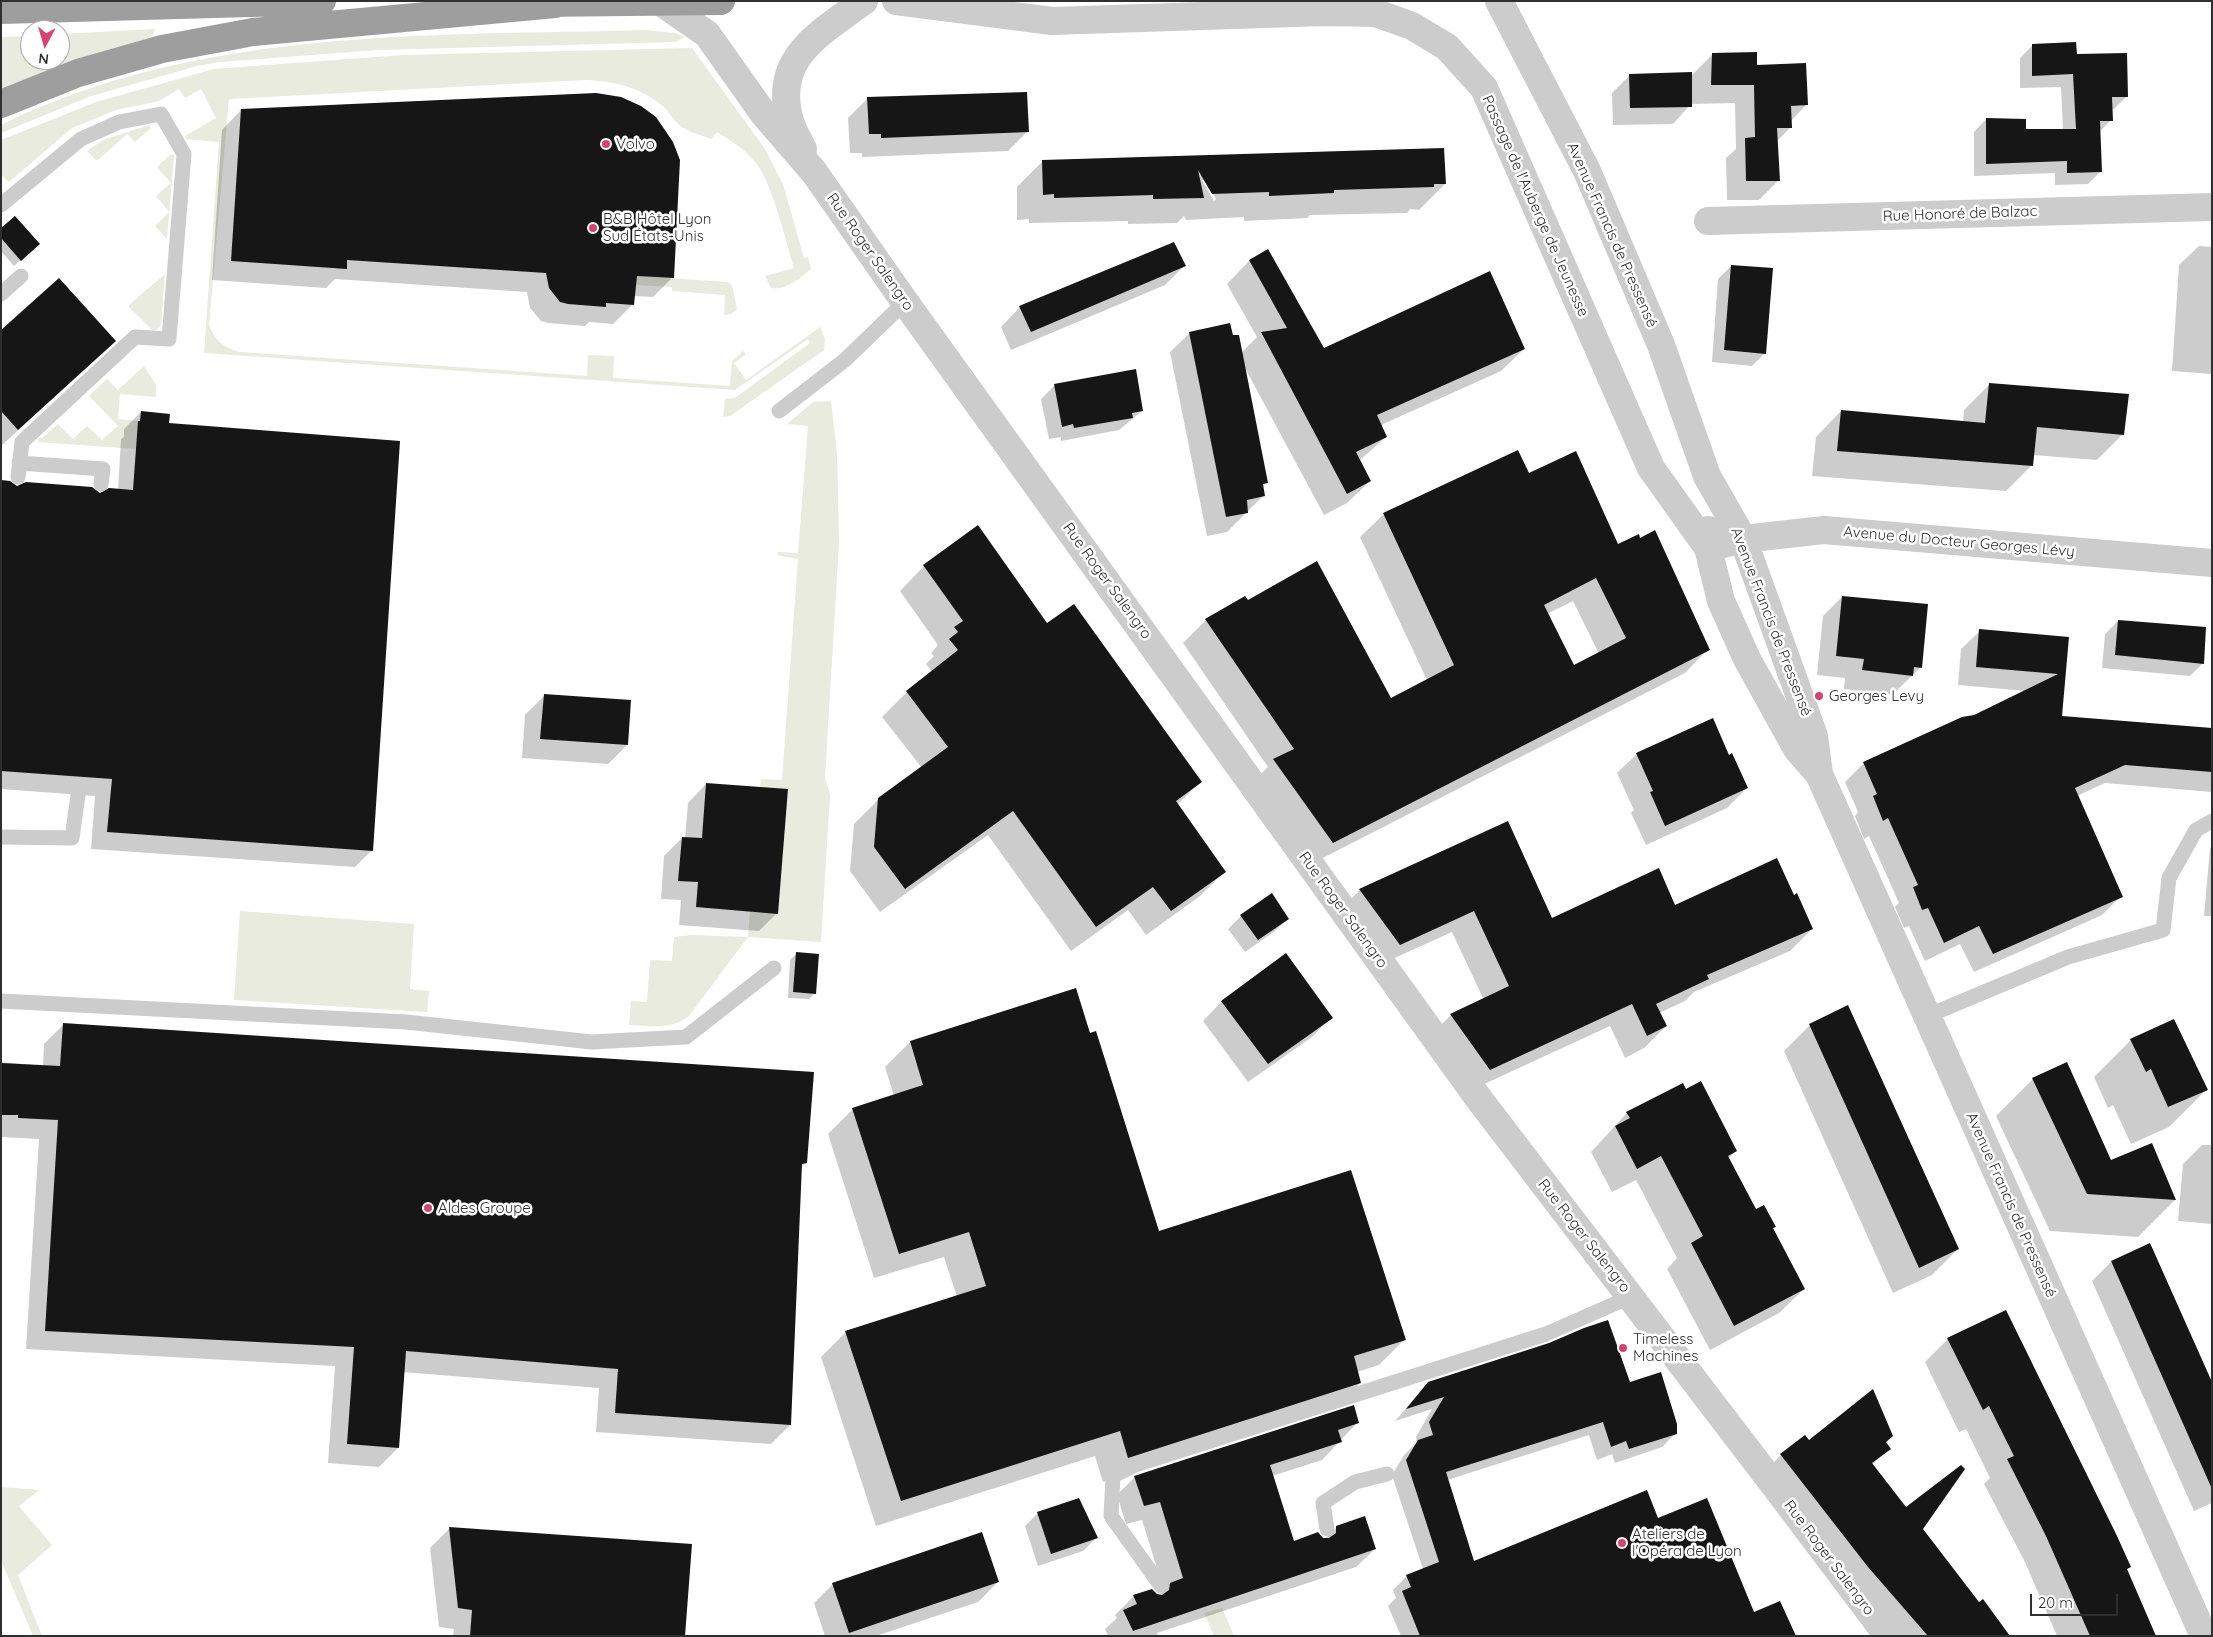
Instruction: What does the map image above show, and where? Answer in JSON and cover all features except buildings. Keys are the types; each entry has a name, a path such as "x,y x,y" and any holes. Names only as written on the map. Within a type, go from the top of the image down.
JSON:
{"highway":[{"path":"1,10 322,1"},
{"path":"412,1 555,4 721,1"},
{"path":"1,104 78,73 162,49 254,32 555,4"}],"street":[{"name":"Rue Roger Salengro","path":"814,172 791,124 786,82 793,64 803,49 824,30 864,1"},
{"name":"Passage de l'Auberge de Jeunesse","path":"896,1 1052,22 1325,12 1376,13 1412,26 1447,47 1484,88 1651,468 1708,548"},
{"name":"Avenue Francis de Pressensé","path":"1499,1 1587,171 1661,345 1707,476 1743,538 1814,736 1819,774 2204,1636"},
{"name":"Rue Roger Salengro","path":"662,3 707,34 763,113 814,172 905,302 1479,1099 1888,1636"},
{"name":"Rue Honoré de Balzac","path":"1708,221 2212,207"},
{"name":"Avenue Francis de Pressensé","path":"1707,476 1708,548 1720,601 1747,659 1797,749 1819,774"},
{"name":"Avenue du Docteur Georges Lévy","path":"1708,548 1743,538 1824,530 2212,563"}],"lane":[{"path":"1,205 81,139 119,122 161,114 184,154 169,339 135,337 22,442 19,470 103,469 101,484"},
{"path":"1,294 21,276"},
{"path":"778,411 846,360 905,302"},
{"path":"1,838 72,838 79,788"},
{"path":"1927,1016 2068,957 2162,930 2169,878 2196,830 2212,821"},
{"path":"1,1001 406,1022 592,1042 686,1037 774,968"},
{"path":"1161,1586 1111,1516 1113,1476 1135,1465 1546,1334 1630,1297"},
{"path":"1327,1529 1322,1503 1355,1482 1387,1474"}],"shaded area":[{"path":"155,29 153,35 145,39 70,65 70,33"},
{"path":"646,30 675,33 685,37 675,42 378,50 220,62 197,66 91,96 1,133 1,125 77,93 155,70 235,53 317,43 399,37"},
{"path":"20,36 20,70 57,70 14,85 1,92 1,37"},
{"path":"692,48 765,149 783,184 804,258 808,257 811,269 793,283 771,288 765,276 794,268 768,184 752,158 743,149 717,132 711,139 685,129 655,100 627,86 585,80 229,99 209,325 221,343 240,352 587,376 588,355 614,356 613,378 730,386 732,361 743,351 746,354 734,363 746,380 820,327 825,339 824,350 730,416 723,417 725,399 735,398 810,343 808,339 735,390 204,353 219,142 186,139 185,136 216,118 201,89 185,98 179,89 159,101 116,110 72,128 9,182 1,175 1,140 96,102 214,69 403,55"},
{"path":"149,125 151,128 135,142 127,134 98,160 87,151 103,140"},
{"path":"171,154 174,156 167,239 155,226 169,212 156,196 171,183 157,167"},
{"path":"165,274 161,325 156,330 152,330 129,305"},
{"path":"636,276 728,282 732,286 737,309 731,314 724,315 725,295 672,291 672,287 636,285"},
{"path":"144,366 156,385 156,397 120,394 118,419 138,421 136,449 38,442 39,438 42,438 58,424 73,439 87,426 102,440 118,426 89,396 107,379 118,390"},
{"path":"831,401 837,454 839,542 825,778 830,795 821,942 748,937 750,912 778,913 788,790 760,787 761,779 782,780 798,559 777,555 778,552 798,553 808,426 787,424 813,402"},
{"path":"240,911 414,924 410,989 429,991 427,1012 234,1000"},
{"path":"692,935 748,937 689,1016 668,1025 629,1025 631,1001 647,1002 650,960 672,961 674,937"},
{"path":"1,1487 39,1490 19,1506 52,1545 18,1575 42,1636 33,1636 1,1560"},
{"path":"1222,1608 1234,1636 1214,1636 1204,1613"}],"place":[{"name":"Volvo","path":"606,144"},
{"name":"B&B Hôtel Lyon Sud États-Unis","path":"593,228"},
{"name":"Georges Levy","path":"1819,696"},
{"name":"Aldes Groupe","path":"428,1208"},
{"name":"Timeless Machines","path":"1623,1348"},
{"name":"Ateliers de l'Opéra de Lyon","path":"1622,1543"}]}
